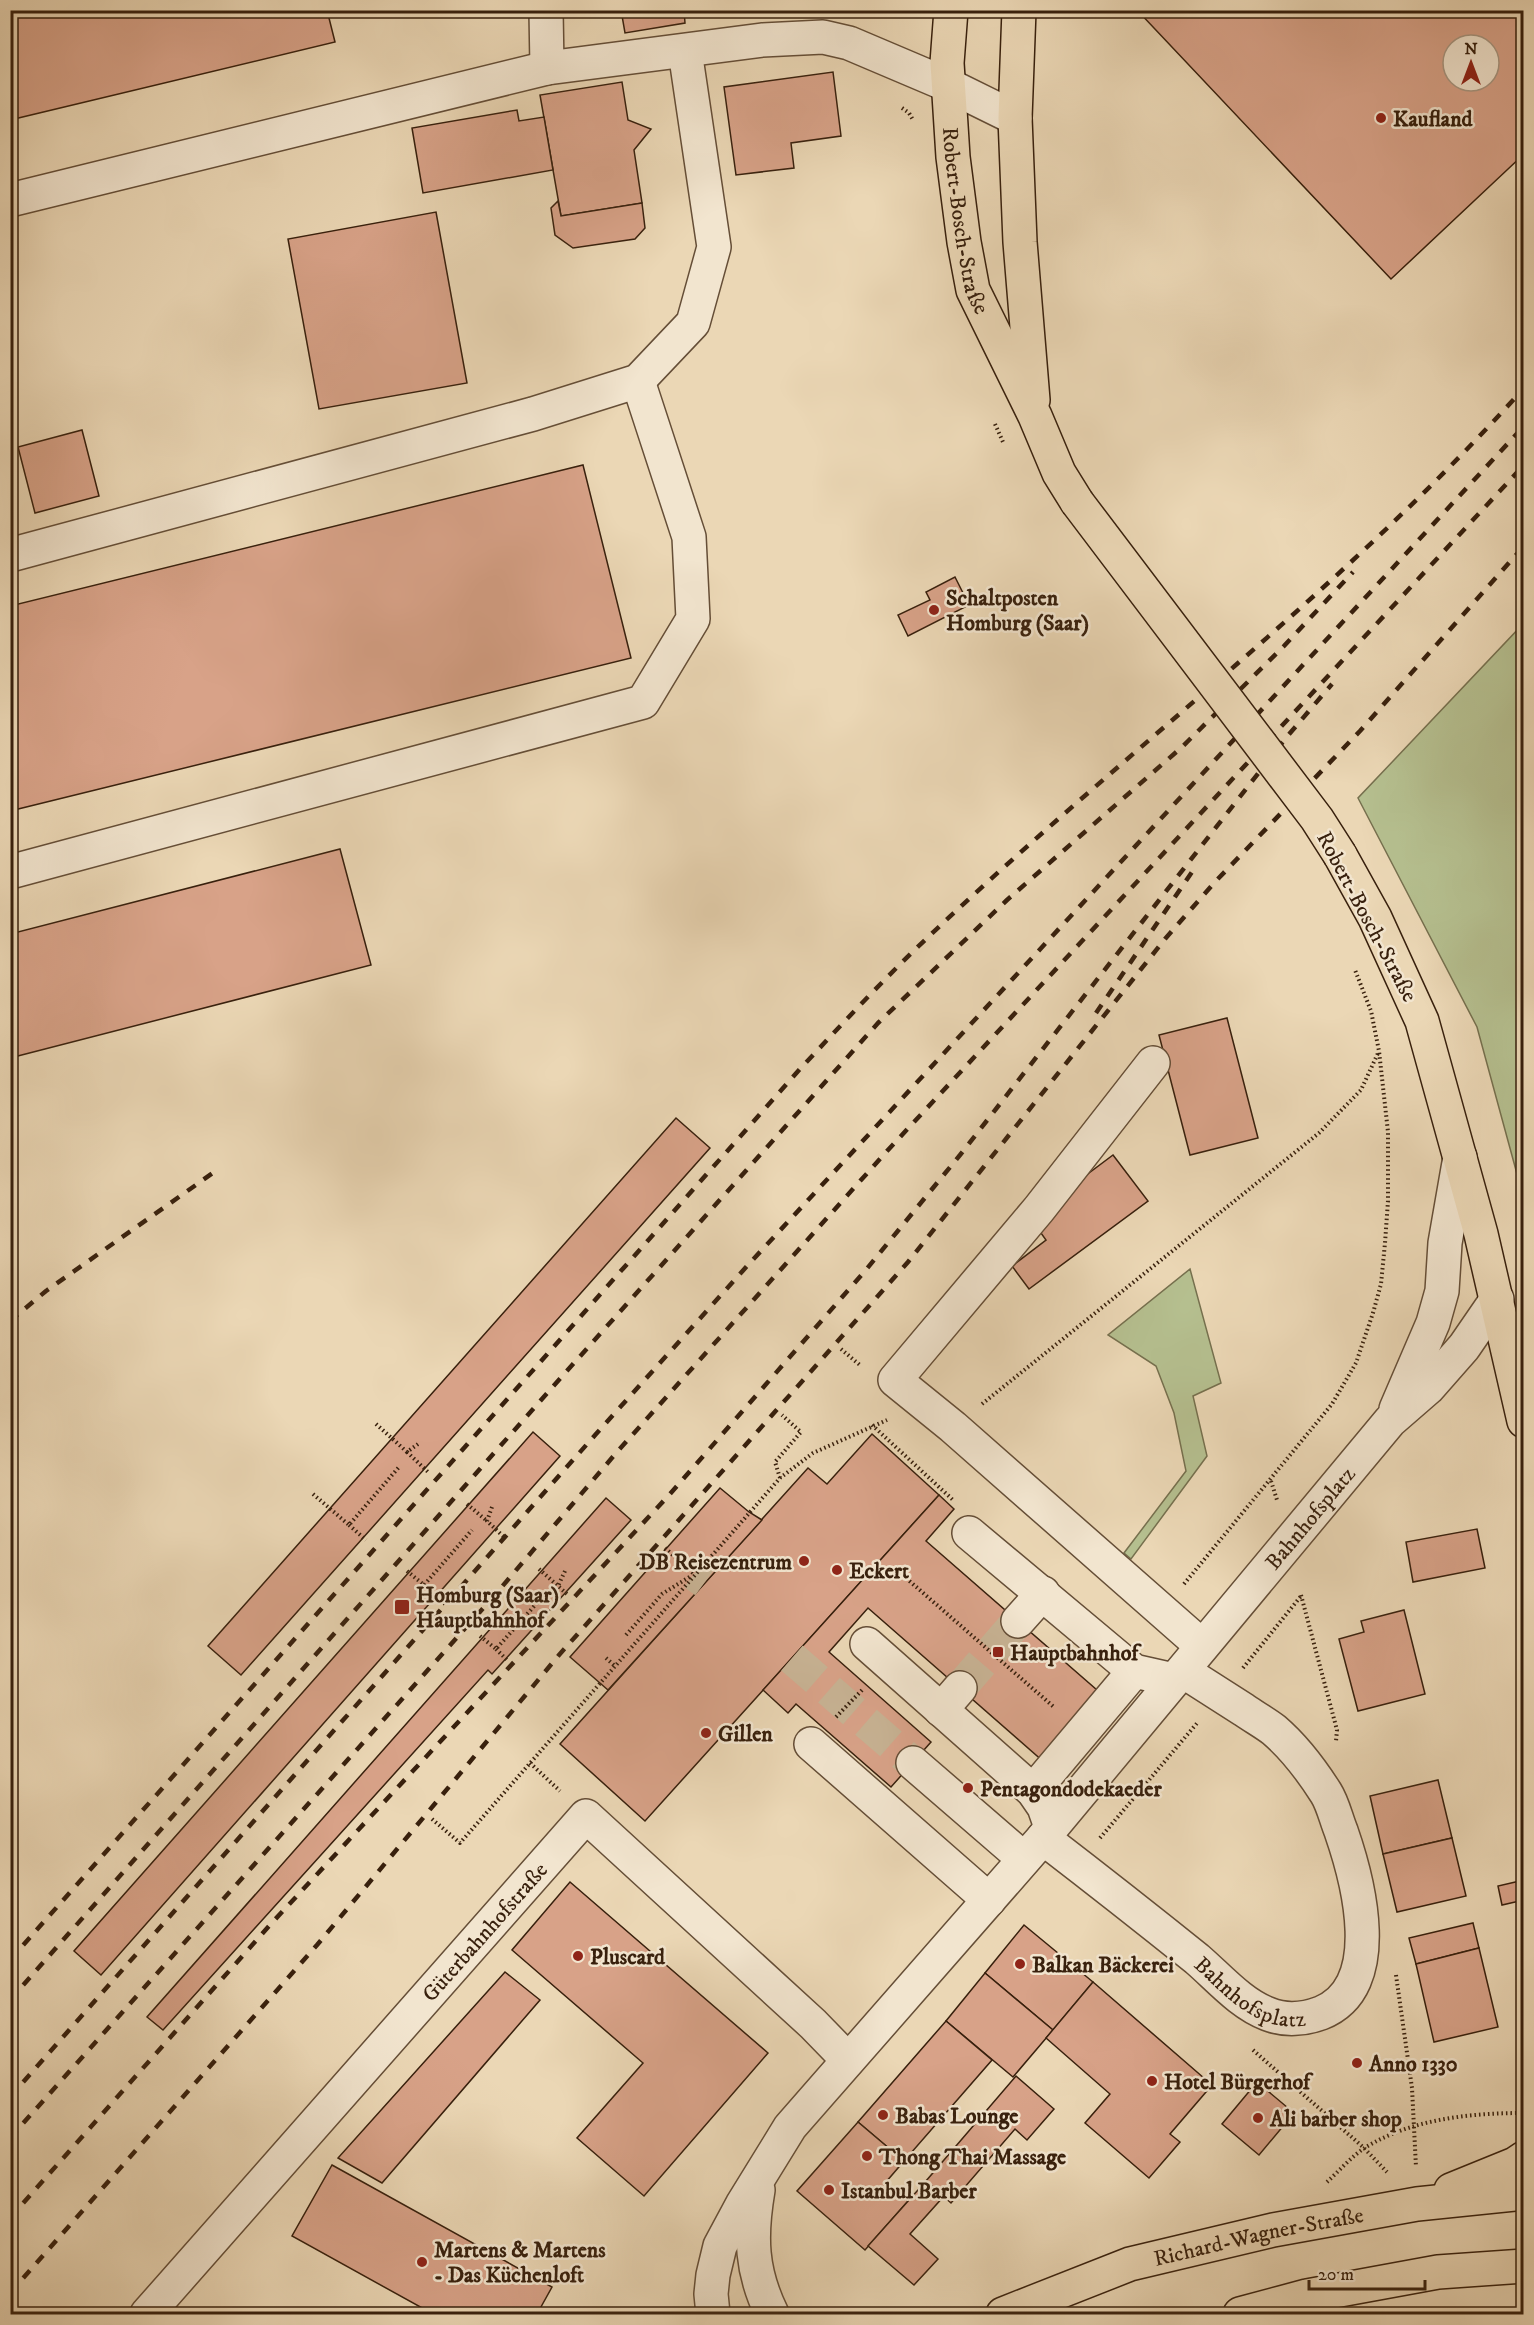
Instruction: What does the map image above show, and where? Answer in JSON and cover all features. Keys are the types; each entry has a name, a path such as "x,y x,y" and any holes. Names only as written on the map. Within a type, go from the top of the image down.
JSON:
{"main road":[{"name":"Robert-Bosch-Straße","path":"951,10 947,63 953,157 973,290 1035,416 1059,473 1077,502 1317,819 1375,918 1422,1021 1497,1299 1524,1421"},
{"name":"Robert-Bosch-Straße","path":"1019,10 1015,118 1020,242 1035,416"},
{"path":"1417,2204 1515,2164 1524,2158"},
{"name":"Richard-Wagner-Straße","path":"1003,2314 1130,2264 1274,2230 1417,2204 1524,2193"},
{"path":"1240,2314 1307,2296 1438,2272 1524,2266"}],"street":[{"path":"546,10 548,68"},
{"path":"10,200 548,68 762,40 823,37 849,44 948,85 1015,118"},
{"path":"10,555 533,414 638,381 693,323 714,247 685,51"},
{"path":"10,872 643,702 693,619 689,537 638,381"},
{"path":"1033,1791 1134,1671 1186,1665 1162,1611 953,1427 895,1380 1039,1209 1154,1063"},
{"path":"1390,1421 1419,1358 1442,1291 1445,1242 1460,1157"},
{"path":"1390,1421 1428,1388 1464,1347 1497,1299"},
{"name":"Bahnhofsplatz","path":"713,2314 711,2294 720,2246 742,2205 790,2127 1040,1841 1390,1421"},
{"path":"969,1533 1134,1671"},
{"path":"1018,1621 1043,1593"},
{"path":"877,1653 951,1699 1033,1791 1044,1807 1040,1841 913,1763"},
{"name":"Bahnhofsplatz","path":"1040,1841 1078,1864 1247,2003 1269,2015 1287,2018 1309,2017 1326,2011 1340,2000 1352,1985 1359,1969 1363,1947 1362,1922 1348,1854 1328,1795 1300,1757 1274,1730 1220,1695 1186,1665"},
{"path":"811,1744 989,1900"},
{"name":"Güterbahnhofstraße","path":"147,2314 586,1816 813,2024 848,2060"},
{"name":"Bahnhofsplatz","path":"760,2176 752,2244 754,2266 764,2298 772,2314"}],"path":[{"path":"1162,1611 1332,1404 1356,1364 1381,1284 1389,1201 1389,1132 1379,1051 1371,1011 1355,967"},
{"path":"953,1427 1319,1133 1361,1090 1379,1051"},
{"path":"841,1349 862,1367"},
{"path":"780,1478 775,1462 801,1432 782,1415"},
{"path":"376,1424 428,1472"},
{"path":"432,1819 460,1843 780,1478 813,1453 872,1425 962,1507 969,1533"},
{"path":"407,1452 418,1444"},
{"path":"349,1525 399,1467"},
{"path":"1271,1480 1290,1541 1301,1596 1337,1730 1328,1795"},
{"path":"313,1494 366,1540"},
{"path":"467,1504 504,1537"},
{"path":"487,1521 492,1507"},
{"path":"424,1586 472,1530"},
{"path":"665,1548 694,1574"},
{"path":"539,1569 568,1595"},
{"path":"407,1571 445,1604"},
{"path":"558,1586 565,1571"},
{"path":"626,1635 662,1594 694,1574"},
{"path":"906,1578 1082,1732"},
{"path":"496,1649 544,1594"},
{"path":"1078,1864 1301,1596"},
{"path":"480,1636 508,1661"},
{"path":"811,1744 877,1653"},
{"path":"606,1658 616,1667"},
{"path":"1395,1969 1412,2088 1417,2204"},
{"path":"1253,2049 1364,2148 1417,2204"},
{"path":"1323,2186 1364,2148 1414,2125 1485,2113 1524,2113"}],"green space":[{"path":"1523,624 1523,1196 1477,1027 1358,798"},
{"path":"1190,1269 1221,1383 1193,1396 1207,1456 1131,1559 1124,1553 1186,1471 1174,1413 1156,1366 1108,1335"}],"building":[{"path":"31,10 327,10 335,42 10,120 10,15"},
{"path":"621,10 684,10 685,23 625,33"},
{"name":"Kaufland","path":"1137,10 1524,10 1524,154 1391,279"},
{"path":"833,72 841,136 791,143 794,168 736,175 724,87"},
{"path":"622,82 628,120 651,129 634,150 642,203 561,216 540,95"},
{"path":"517,110 519,121 544,117 553,170 423,193 412,128"},
{"path":"558,201 561,216 642,203 645,228 635,239 573,248 555,235 551,208"},
{"path":"436,212 467,383 319,409 288,239"},
{"path":"82,430 99,496 35,513 18,447"},
{"path":"583,465 631,658 10,811 10,606"},
{"name":"Schaltposten Homburg (Saar)","path":"955,577 969,605 908,636 898,615 930,600 926,592"},
{"path":"340,849 371,965 10,1058 10,934"},
{"path":"1227,1018 1258,1138 1190,1155 1159,1035"},
{"path":"676,1118 710,1148 241,1675 208,1646"},
{"path":"1113,1155 1148,1201 1029,1289 1012,1266 1046,1240 1036,1226 1053,1200"},
{"path":"533,1432 560,1456 101,1975 74,1951"},
{"path":"872,1434 939,1495 645,1821 560,1744 808,1468 827,1484"},
{"path":"720,1488 762,1520 608,1690 570,1657"},
{"path":"939,1495 954,1509 926,1541 1120,1710 1061,1777 868,1608 829,1652 931,1742 891,1787 796,1704 788,1713 763,1690"},
{"path":"606,1498 631,1520 492,1674 488,1670 163,2030 147,2017"},
{"path":"1477,1529 1485,1568 1413,1582 1406,1542"},
{"path":"1404,1610 1425,1694 1358,1711 1339,1639 1364,1632 1361,1621"},
{"path":"1438,1780 1452,1838 1383,1854 1370,1796"},
{"path":"1452,1838 1466,1896 1397,1912 1383,1854"},
{"path":"1524,1880 1524,1900 1502,1905 1498,1886"},
{"path":"570,1882 768,2053 644,2196 577,2138 643,2063 512,1950"},
{"path":"1473,1923 1479,1948 1416,1964 1409,1938"},
{"path":"1024,1925 1093,1982 1053,2030 985,1973"},
{"path":"1479,1948 1498,2027 1434,2042 1416,1964"},
{"path":"505,1972 540,2000 382,2183 338,2158"},
{"path":"985,1973 1053,2030 1013,2077 946,2021"},
{"name":"Hotel Bürgerhof","path":"1093,1982 1212,2085 1170,2134 1180,2142 1149,2178 1085,2123 1110,2094 1046,2038"},
{"path":"946,2021 992,2060 904,2161 858,2122"},
{"path":"1016,2076 1054,2109 1027,2140 1015,2129 951,2203 926,2181"},
{"name":"Ali barber shop","path":"1257,2082 1294,2113 1259,2155 1222,2124"},
{"path":"858,2122 904,2161 886,2182 908,2201 865,2250 797,2191"},
{"name":"Martens & Martens - Das Küchenloft","path":"332,2165 552,2287 537,2314 433,2314 292,2236"},
{"path":"926,2181 944,2196 910,2234 938,2259 914,2285 868,2246"}],"tunnel":[{"path":"694,1574 705,1582"},
{"path":"960,1688 1018,1621"},
{"path":"792,1658 913,1763"}],"railway":[{"path":"10,1960 800,1069 862,1003 925,940 1000,871 1306,603 1381,534 1454,463 1524,388"},
{"path":"10,2097 748,1265 1524,426"},
{"path":"10,2138 494,1596 617,1452 888,1150 1524,465"},
{"path":"10,2293 317,1945 559,1655 908,1262 1165,939 1214,883 1360,731 1524,546"},
{"path":"10,2000 878,1023 1007,900 1182,747 1284,646 1353,572"},
{"path":"10,2218 269,1926 670,1494 865,1271 960,1155 1285,739 1332,684"},
{"path":"1096,1013 1194,869"},
{"path":"10,1321 46,1291 217,1170"}],"place":[{"name":"Kaufland","path":"1381,118"},
{"name":"Schaltposten Homburg (Saar)","path":"934,610"},
{"name":"DB Reisezentrum","path":"804,1561"},
{"name":"Eckert","path":"837,1570"},
{"name":"Homburg (Saar) Hauptbahnhof","path":"402,1607"},
{"name":"Hauptbahnhof","path":"998,1652"},
{"name":"Gillen","path":"706,1733"},
{"name":"Pentagondodekaeder","path":"968,1788"},
{"name":"Pluscard","path":"578,1956"},
{"name":"Balkan Bäckerei","path":"1020,1964"},
{"name":"Anno 1330","path":"1357,2063"},
{"name":"Hotel Bürgerhof","path":"1152,2081"},
{"name":"Babas Lounge","path":"883,2115"},
{"name":"Ali barber shop","path":"1258,2118"},
{"name":"Thong Thai Massage","path":"867,2156"},
{"name":"Istanbul Barber","path":"829,2190"},
{"name":"Martens & Martens - Das Küchenloft","path":"422,2262"}]}
